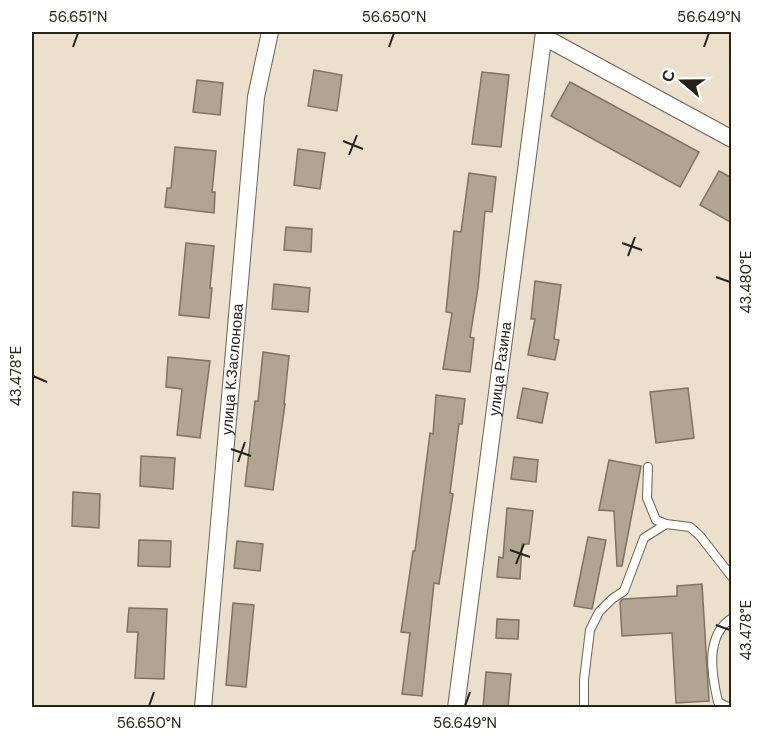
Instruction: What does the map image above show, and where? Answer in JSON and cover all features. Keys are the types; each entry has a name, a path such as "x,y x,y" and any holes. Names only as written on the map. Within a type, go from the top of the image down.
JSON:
{"street":[{"name":"улица К.Заслонова","path":"204,708 256,97 270,32"},
{"path":"544,34 732,139"},
{"name":"улица Разина","path":"456,708 544,34"}],"lane":[{"path":"648,467 647,498 656,520 690,528 700,536 732,577"},
{"path":"584,708 584,680 590,630 599,612 624,591 644,538 666,524"},
{"path":"729,707 718,702 712,674 714,645 725,622 732,618"}],"building":[{"path":"314,70 342,75 337,111 308,106"},
{"path":"482,72 509,75 501,147 472,144"},
{"path":"197,80 223,83 220,115 193,112"},
{"path":"570,82 699,152 680,187 551,116"},
{"path":"175,147 216,151 212,192 215,192 214,213 165,207 167,188 171,188"},
{"path":"298,149 325,153 320,189 294,185"},
{"path":"719,171 732,178 732,223 700,205"},
{"path":"469,173 496,177 492,212 485,211 478,288 470,337 474,338 470,372 443,369 452,313 446,312 454,231 461,232"},
{"path":"286,227 312,229 311,252 284,250"},
{"path":"186,243 214,246 209,318 179,315"},
{"path":"535,281 561,285 554,339 559,340 555,360 528,355 535,319 531,319"},
{"path":"274,284 310,288 308,312 272,309"},
{"path":"263,352 289,356 273,490 245,486"},
{"path":"168,357 210,361 200,438 177,435 182,389 166,387"},
{"path":"523,388 548,393 542,423 517,418"},
{"path":"688,388 694,438 656,443 650,392"},
{"path":"436,395 465,399 462,424 459,424 450,493 453,494 439,584 434,583 422,696 402,694 410,633 401,632 413,551 415,551 430,433 433,434"},
{"path":"141,456 175,458 173,489 140,486"},
{"path":"514,457 538,460 536,482 511,479"},
{"path":"609,460 641,466 622,566 617,566 614,511 599,510"},
{"path":"73,492 100,494 99,528 72,526"},
{"path":"507,508 533,511 529,544 522,544 520,579 497,577 499,557 503,558"},
{"path":"588,537 606,540 592,609 574,606"},
{"path":"139,540 171,541 170,567 138,566"},
{"path":"237,541 263,544 260,571 234,568"},
{"path":"702,584 709,701 676,703 672,633 622,636 620,602 623,599 677,596 677,586"},
{"path":"233,603 254,605 246,687 226,685"},
{"path":"129,608 167,609 164,679 135,678 138,632 127,632"},
{"path":"497,619 519,620 518,639 496,638"},
{"path":"486,672 511,674 508,708 483,708"}]}
